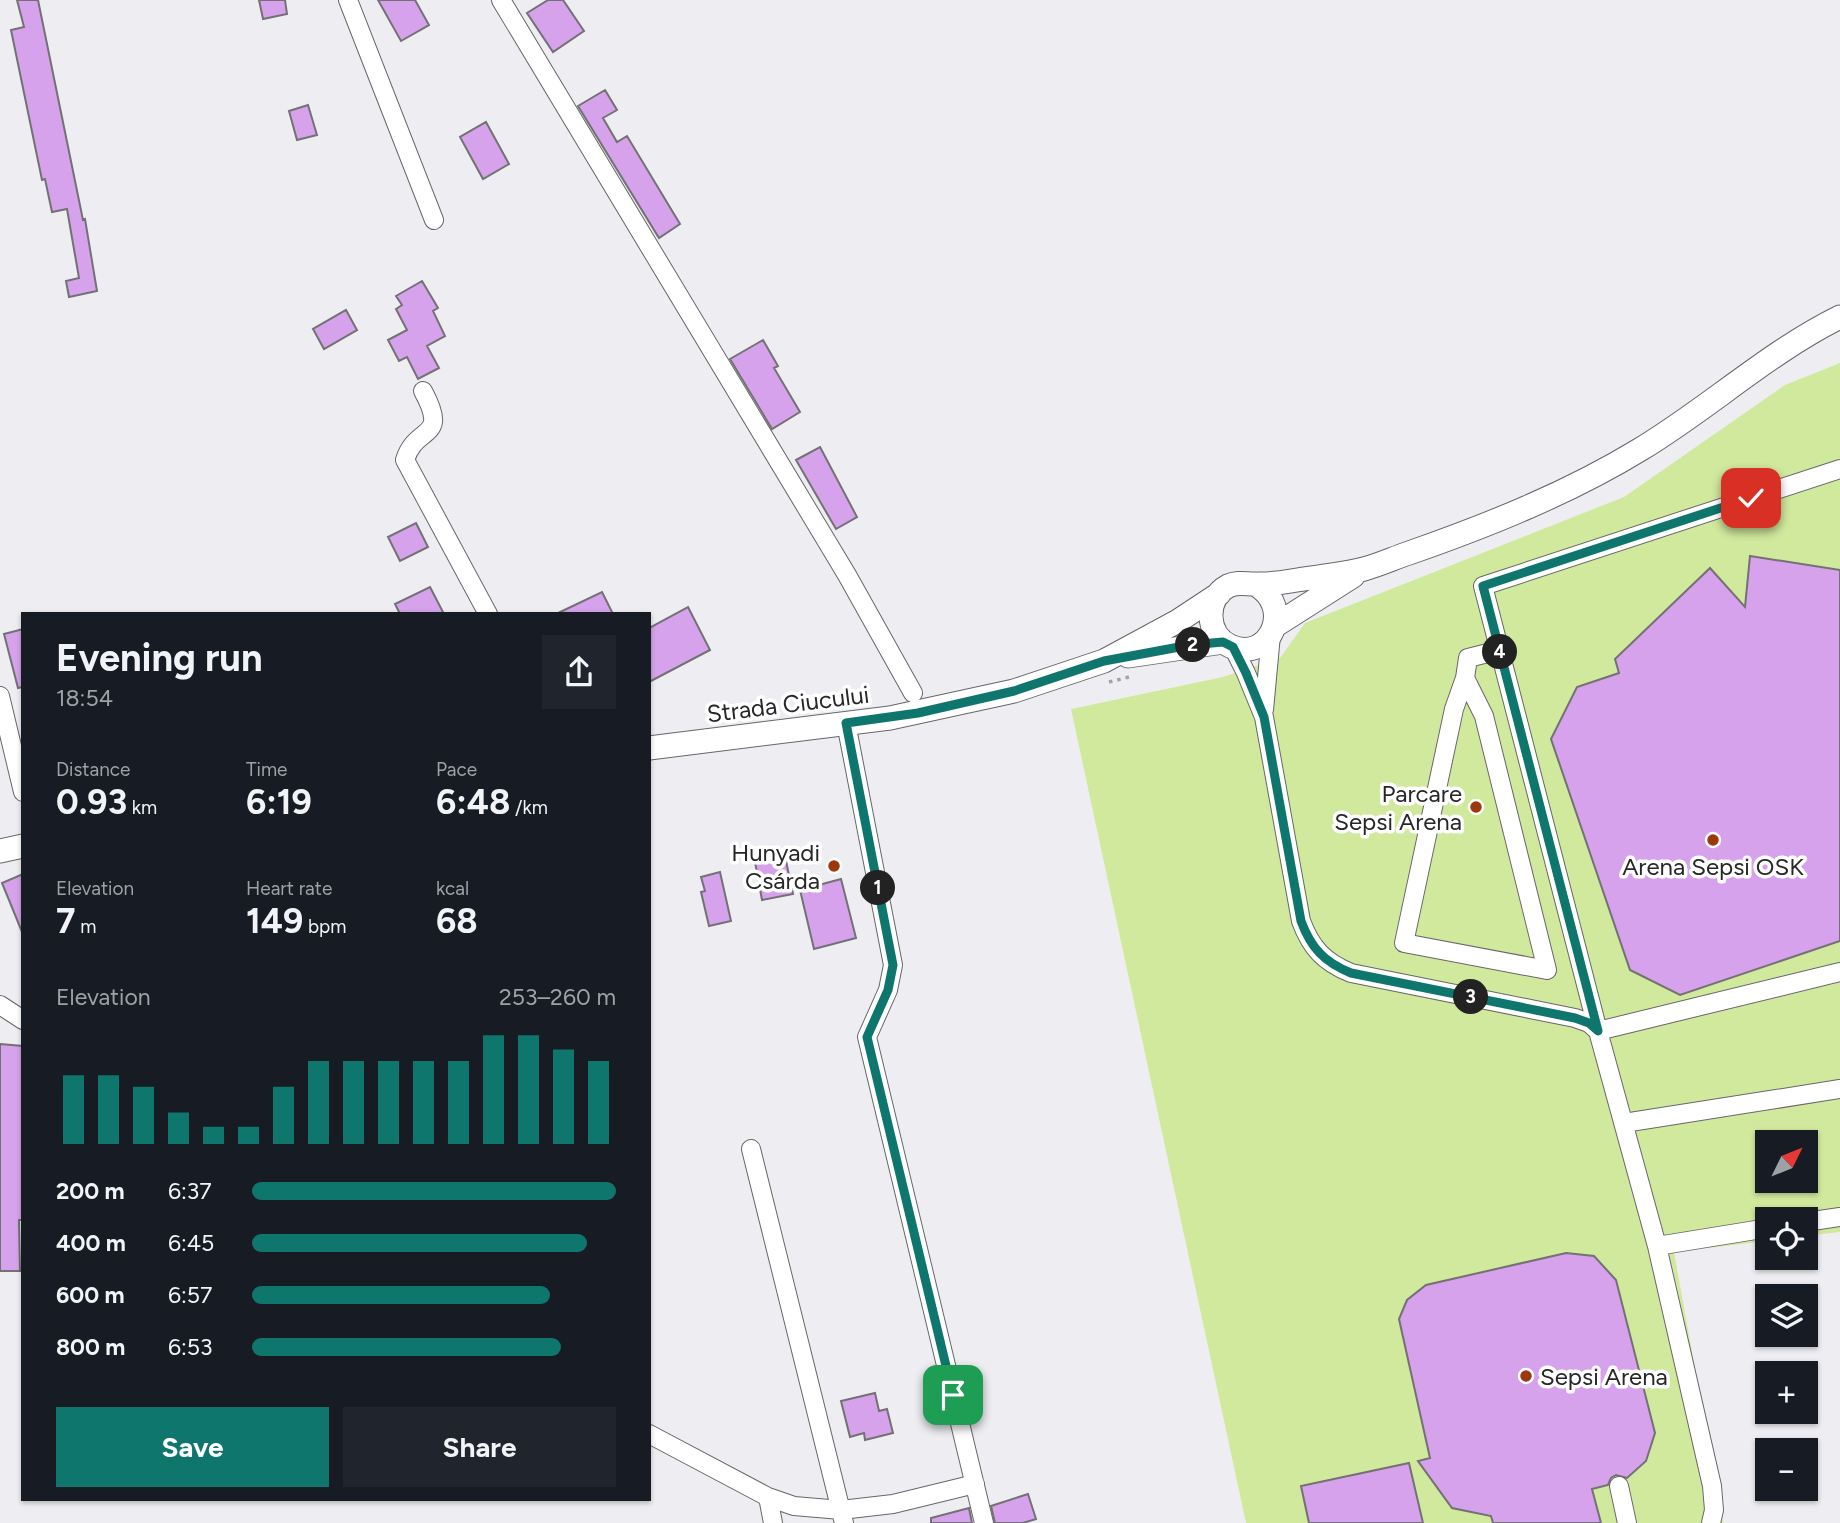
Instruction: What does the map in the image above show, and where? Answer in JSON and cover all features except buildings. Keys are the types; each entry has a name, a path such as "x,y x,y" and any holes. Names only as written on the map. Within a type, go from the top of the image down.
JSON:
{"main road":[{"path":"1104,661 1178,621 1237,583 1255,584 1365,569 1461,535 1585,480 1665,434 1803,338 1840,317"},
{"path":"1104,661 1190,645 1228,644 1254,647 1263,643 1273,630 1365,569"},
{"path":"1255,584 1270,596 1275,604 1277,615 1273,630"},
{"path":"1219,594 1210,613 1211,624 1228,644"},
{"name":"Strada Ciucului","path":"651,748 934,709 1014,691 1104,661"},
{"path":"0,851 21,846"}],"street":[{"path":"348,0 434,220"},
{"path":"501,0 847,575 913,693"},
{"path":"423,391 435,419 432,427 408,451 405,460 487,612"},
{"path":"1711,1523 1714,1510 1712,1486 1657,1246 1598,1031 1483,586 1840,469"},
{"path":"1264,717 1273,630"},
{"path":"1228,644 1246,673 1264,717 1301,921 1308,940 1318,953 1335,967 1351,973 1575,1018 1589,1023 1598,1031"},
{"path":"1465,677 1484,716 1548,970 1404,943 1454,709 1465,677 1468,658 1500,650"},
{"path":"0,696 21,784"},
{"path":"846,723 893,965 888,990 867,1037 984,1523"},
{"path":"1598,1031 1840,972"},
{"path":"0,1005 21,1019"},
{"path":"1624,1123 1840,1089"},
{"path":"751,1149 842,1517"},
{"path":"1818,1220 1840,1217"},
{"path":"1657,1246 1755,1230"},
{"path":"651,1435 768,1497 842,1517 975,1484"},
{"path":"1619,1486 1628,1523"},
{"path":"768,1497 773,1523"}],"green space":[{"path":"1840,363 1840,1232 1818,1235 1818,1207 1755,1207 1755,1242 1674,1252 1723,1523 1246,1523 1071,709 1223,677 1280,658 1305,623 1624,497 1785,385"}],"place":[{"name":"Parcare Sepsi Arena","path":"1476,807"},
{"name":"Arena Sepsi OSK","path":"1713,840"},
{"name":"Hunyadi Csárda","path":"834,866"},
{"name":"Sepsi Arena","path":"1526,1376"}],"route":[{"path":"953,1395 867,1037 888,990 893,965 846,723 918,713 1014,691 1104,661 1190,645 1223,642 1233,647 1264,717 1301,921 1308,940 1318,953 1335,967 1351,973 1575,1018 1589,1023 1598,1031 1483,586 1751,498"}]}
